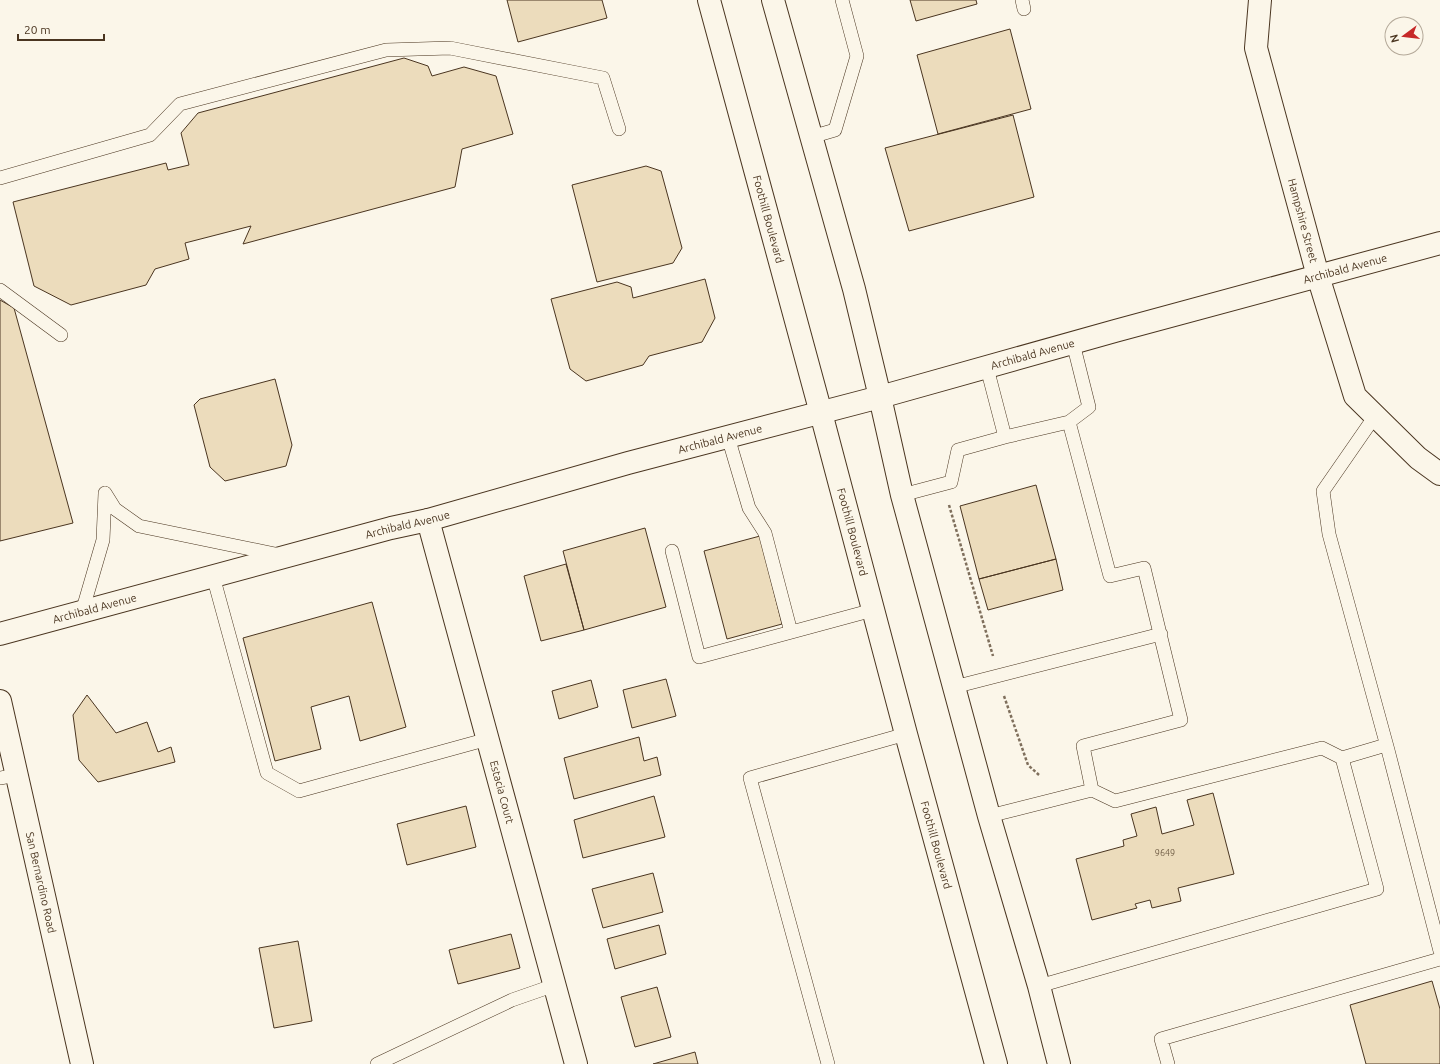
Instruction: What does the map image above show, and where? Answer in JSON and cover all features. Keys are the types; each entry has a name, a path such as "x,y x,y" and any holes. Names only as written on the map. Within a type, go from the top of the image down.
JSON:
{"main road":[{"name":"Foothill Boulevard","path":"709,0 996,1064"},
{"path":"773,0 854,289 902,495 989,816 1039,986 1059,1064"},
{"name":"Hampshire Street","path":"1260,0 1256,48 1318,276 1355,396 1418,458 1440,474"},
{"name":"Archibald Avenue","path":"0,634 391,528 428,520 635,462 987,368 1073,343 1440,243"},
{"name":"Estacia Court","path":"428,520 576,1064"},
{"name":"San Bernardino Road","path":"0,701 8,776 82,1064"}],"lane":[{"path":"811,137 835,130 857,56 842,0"},
{"path":"0,178 150,135 180,104 386,50 450,48 603,78 619,130"},
{"path":"0,290 61,335"},
{"path":"902,495 951,482 958,450 1069,422 1089,407 1073,343"},
{"path":"987,368 1005,437"},
{"path":"1375,416 1323,491 1329,534 1440,951"},
{"path":"1069,422 1110,576 1144,568 1181,720 1083,746 1092,790"},
{"path":"728,437 749,508 765,533 791,632"},
{"path":"82,612 103,540 105,493 115,508 139,526 288,556"},
{"path":"672,551 699,657 873,610"},
{"path":"213,576 267,773 299,791 488,739"},
{"path":"954,687 1161,634"},
{"path":"828,1064 750,778 906,734"},
{"path":"989,816 1092,790 1115,801 1322,748 1342,758 1386,745"},
{"path":"1039,986 1377,889 1342,758"},
{"path":"1168,1064 1161,1039 1440,959"},
{"path":"376,1064 512,1000 555,985"}],"path":[{"path":"943,484 993,656"},
{"path":"1003,694 1028,765 1039,775"}],"building":[{"path":"507,0 602,0 607,18 518,42"},
{"path":"910,0 976,0 977,4 916,21"},
{"path":"1010,29 1031,109 938,134 917,55"},
{"path":"404,58 428,66 432,76 464,67 496,76 513,134 462,149 455,187 243,244 251,226 185,243 189,259 155,269 146,285 71,305 34,286 13,202 166,163 168,170 189,165 181,133 198,113"},
{"path":"1013,115 1034,197 909,231 885,148"},
{"path":"646,166 661,171 682,248 673,263 597,282 572,185"},
{"path":"705,279 715,318 702,342 649,356 643,365 586,381 570,369 551,299 617,282 631,287 633,298"},
{"path":"0,300 14,308 73,523 0,541"},
{"path":"275,379 292,445 286,466 225,481 210,467 194,405 200,399"},
{"path":"1036,485 1056,559 979,579 960,506"},
{"path":"645,528 666,607 584,630 563,551"},
{"path":"760,536 782,624 727,639 704,551"},
{"path":"1056,559 1063,590 988,610 979,579"},
{"path":"566,564 584,630 541,641 524,576"},
{"path":"372,602 406,727 360,741 349,696 311,707 321,749 275,761 243,638"},
{"path":"666,679 676,716 632,728 623,690"},
{"path":"591,680 598,707 559,719 552,691"},
{"path":"87,695 116,733 147,722 158,752 171,747 175,762 98,782 79,760 73,715"},
{"path":"639,737 644,761 657,757 661,775 574,799 564,758"},
{"path":"1213,793 1234,874 1178,888 1181,901 1152,908 1150,900 1135,904 1137,908 1092,920 1076,859 1124,846 1123,840 1137,836 1131,814 1156,807 1162,834 1194,825 1187,800"},
{"path":"654,796 665,837 583,858 574,820"},
{"path":"466,806 476,847 407,865 397,824"},
{"path":"653,873 663,912 603,928 592,889"},
{"path":"659,925 666,954 615,969 607,939"},
{"path":"511,934 520,968 458,984 449,950"},
{"path":"298,941 312,1021 274,1028 259,948"},
{"path":"1432,981 1440,1009 1440,1064 1366,1064 1350,1005"},
{"path":"657,987 671,1037 635,1047 621,997"},
{"path":"695,1052 698,1064 653,1064"}]}
